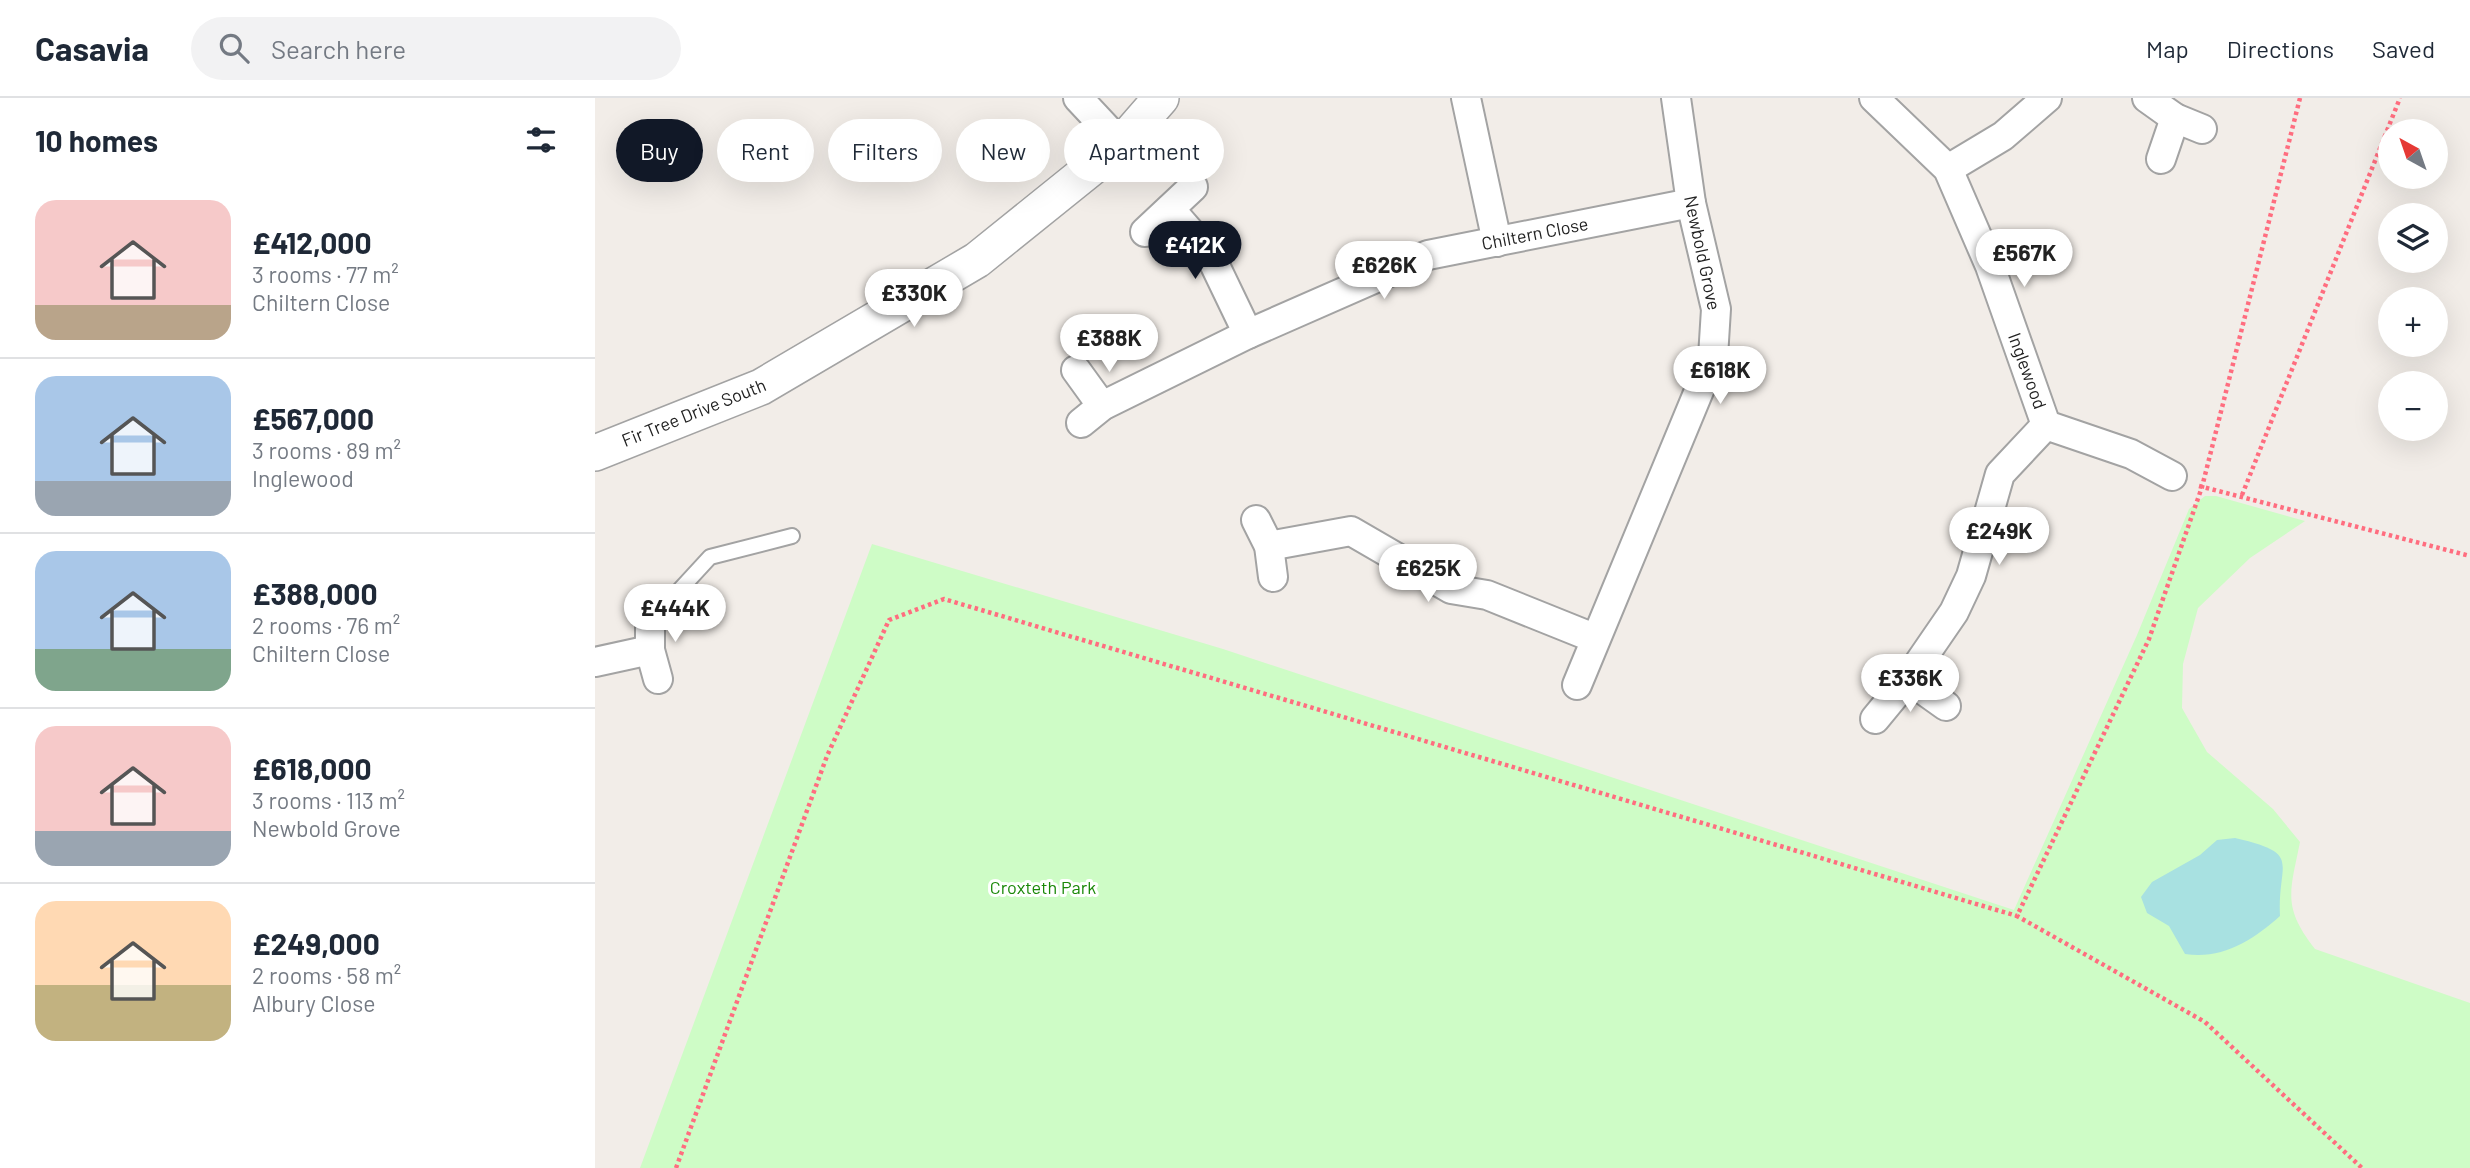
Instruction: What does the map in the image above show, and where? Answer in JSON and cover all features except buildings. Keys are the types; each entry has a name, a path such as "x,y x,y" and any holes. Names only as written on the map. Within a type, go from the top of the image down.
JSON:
{"street":[{"path":"1078,98 1098,119"},
{"name":"Fir Tree Drive South","path":"1143,119 1161,98"},
{"path":"1466,98 1497,242"},
{"name":"Newbold Grove","path":"1577,685 1594,638 1713,357 1716,309 1691,203 1676,98"},
{"name":"Inglewood","path":"1874,98 1948,169 1990,266 2046,425 2131,454 2172,476"},
{"path":"1948,169 2003,136 2047,98"},
{"path":"2147,98 2175,118 2202,129"},
{"path":"2161,159 2175,118"},
{"name":"Fir Tree Drive South","path":"595,453 761,387 977,260 1074,182"},
{"path":"1145,232 1193,187"},
{"name":"Chiltern Close","path":"1076,370 1091,415 1248,334 1428,255 1691,203"},
{"path":"1170,209 1210,255 1248,334"},
{"path":"1875,719 1908,679 1954,612 1971,576 2000,474 2046,425"},
{"path":"1256,520 1269,546 1273,577"},
{"path":"1269,546 1350,531 1451,589 1487,595 1594,638"},
{"path":"650,614 650,650 658,679"},
{"path":"595,662 650,650"},
{"path":"1908,679 1946,706"}],"lane":[{"path":"650,614 675,595 710,557 792,536"}],"path":[{"path":"2017,916 2149,639 2202,488 2300,98"},
{"path":"2242,495 2400,98"},
{"path":"2172,476 2202,488 2242,495 2470,556"},
{"path":"676,1168 827,756 889,620 944,599 2017,916 2205,1022 2362,1168"}],"green space":[{"name":"Croxteth Park","path":"2205,496 2216,496 2305,521 2250,558 2198,608 2183,664 2182,708 2207,752 2273,809 2300,842 2291,898 2297,922 2315,949 2470,1003 2470,1168 640,1168 872,544 1223,649 2014,910 2137,635 2189,509"}],"water":[{"path":"2235,838 2271,849 2279,855 2283,871 2280,916 2248,940 2224,951 2185,954 2169,926 2147,913 2141,897 2152,882 2200,855 2217,840"}]}
